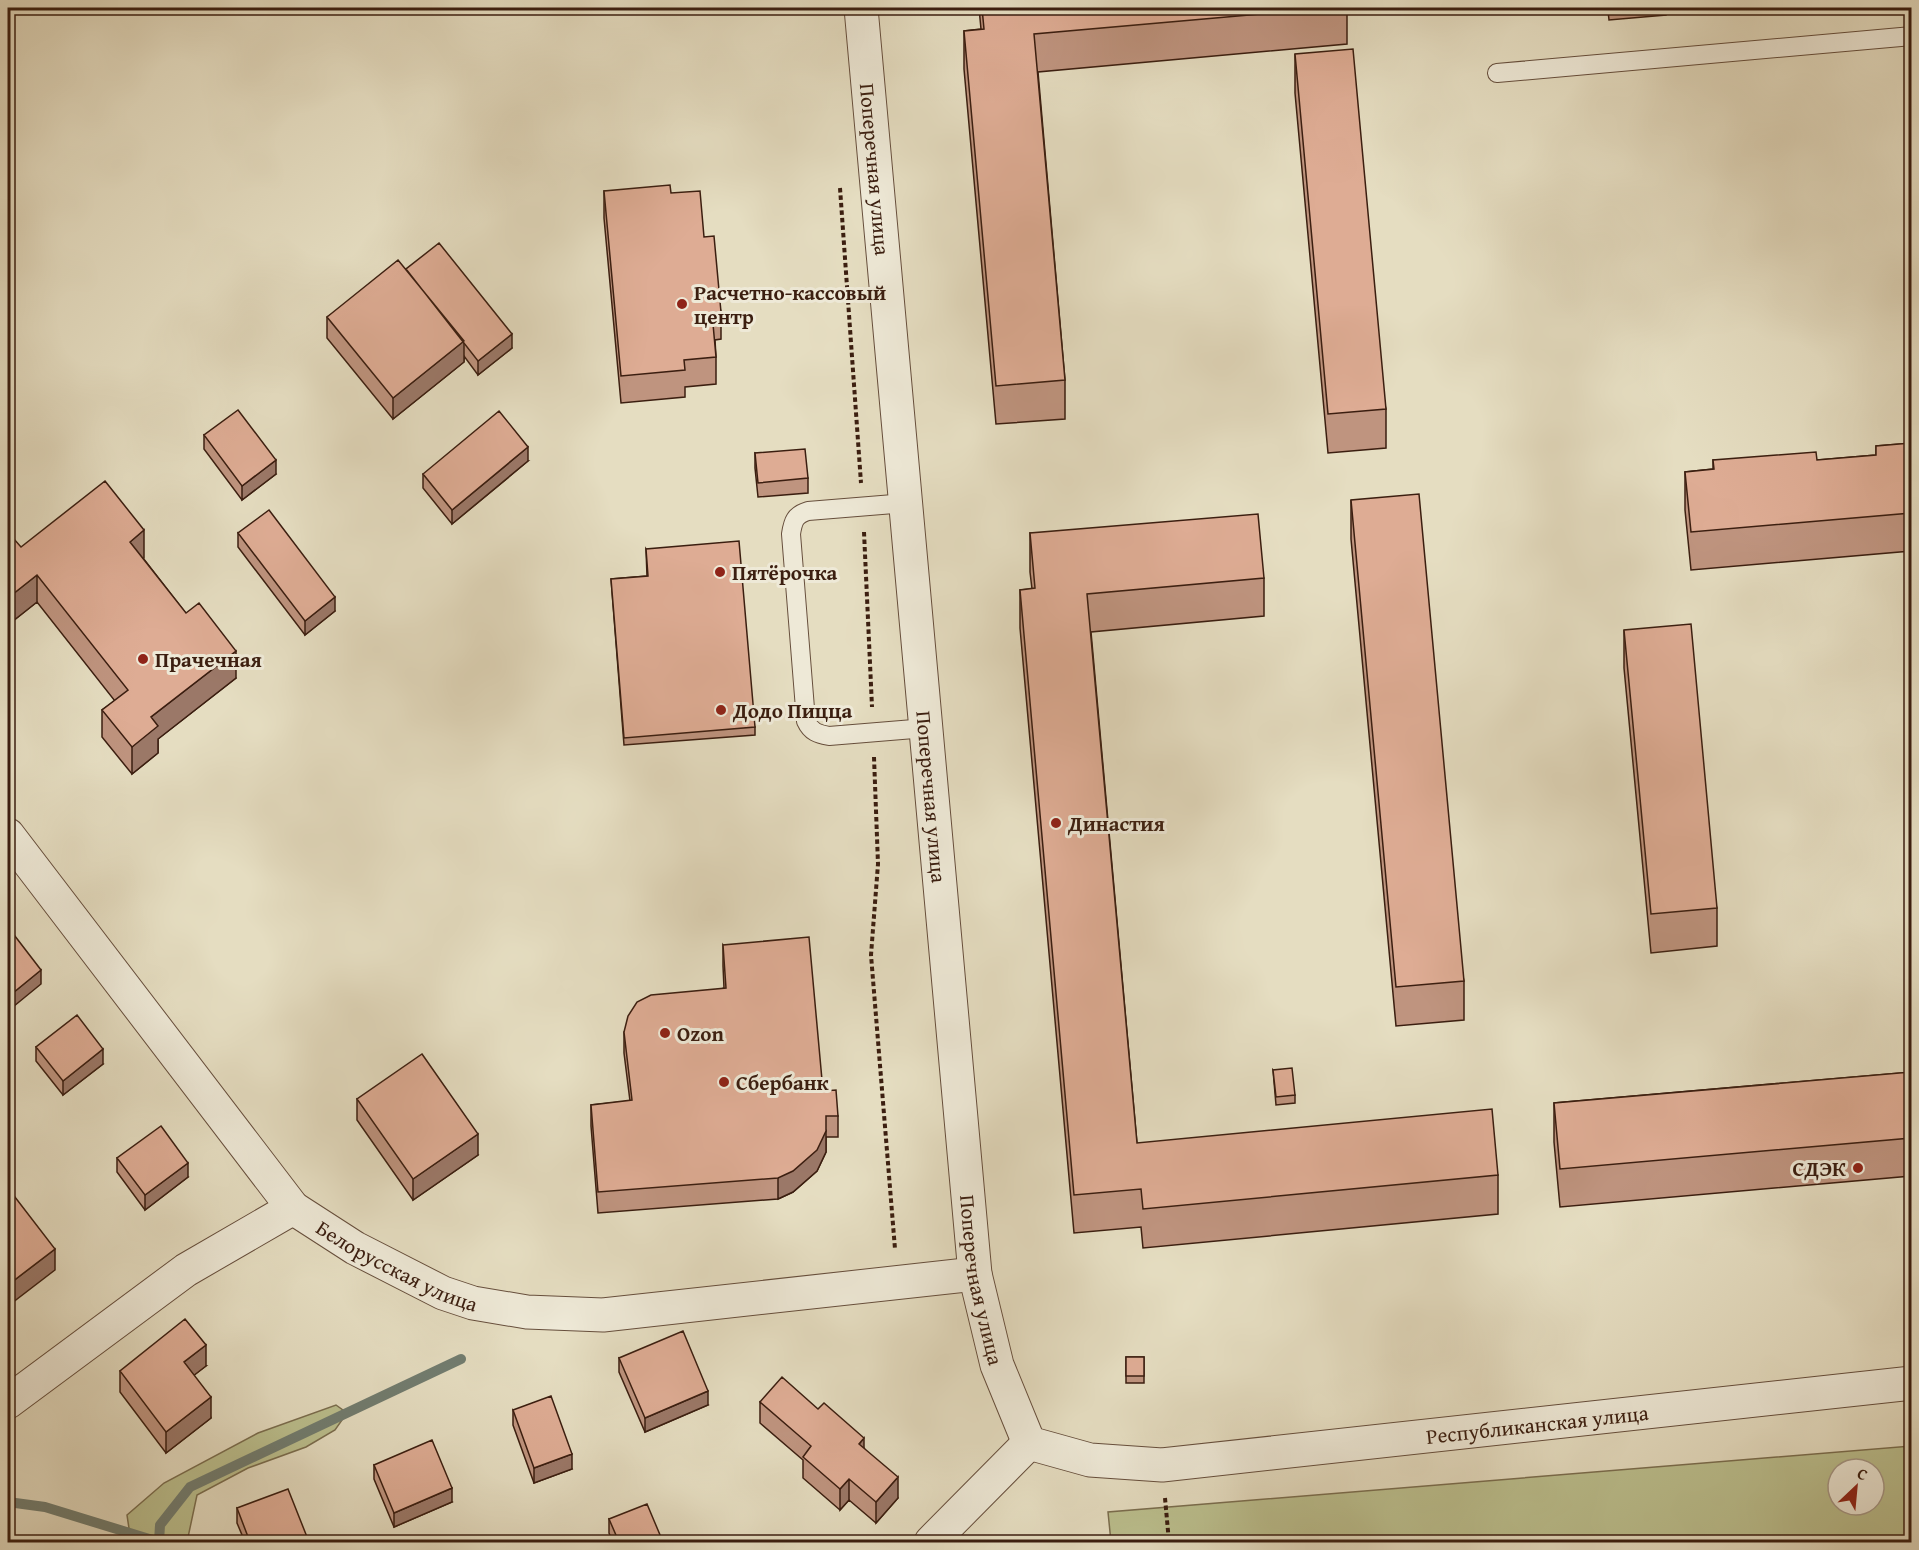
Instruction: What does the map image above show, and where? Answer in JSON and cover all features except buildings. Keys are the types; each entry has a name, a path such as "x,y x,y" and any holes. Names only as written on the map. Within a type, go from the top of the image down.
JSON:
{"street":[{"name":"Поперечная улица","path":"861,8 975,1274 998,1365 1029,1443"},
{"name":"Белорусская улица","path":"8,835 293,1209 355,1248 443,1293 473,1303 527,1312 603,1315 975,1274"},
{"path":"8,1402 186,1270 293,1209"},
{"name":"Республиканская улица","path":"1162,1464 1911,1383"},
{"path":"932,1542 1029,1443 1090,1460 1162,1464"}],"lane":[{"path":"1497,73 1911,36"},
{"path":"906,503 808,511 799,514 793,521 791,534 806,721 809,728 818,734 829,736 926,728"}],"path":[{"path":"840,183 862,506 873,733 878,864 871,955 898,1282"},
{"path":"1162,1464 1169,1542"}],"green space":[{"path":"336,1405 347,1413 335,1430 306,1447 248,1468 197,1495 187,1542 131,1542 127,1515 164,1483 258,1433"},
{"path":"1911,1446 1911,1542 1111,1542 1108,1512"}],"waterway":[{"path":"159,1542 160,1525 190,1487 461,1359"},
{"path":"8,1502 45,1507 159,1542"}],"place":[{"name":"Расчетно-кассовый центр","path":"682,304"},
{"name":"Пятёрочка","path":"720,572"},
{"name":"Прачечная","path":"143,659"},
{"name":"Додо Пицца","path":"721,710"},
{"name":"Династия","path":"1056,823"},
{"name":"Ozon","path":"665,1033"},
{"name":"Сбербанк","path":"724,1082"},
{"name":"СДЭК","path":"1858,1168"}]}
